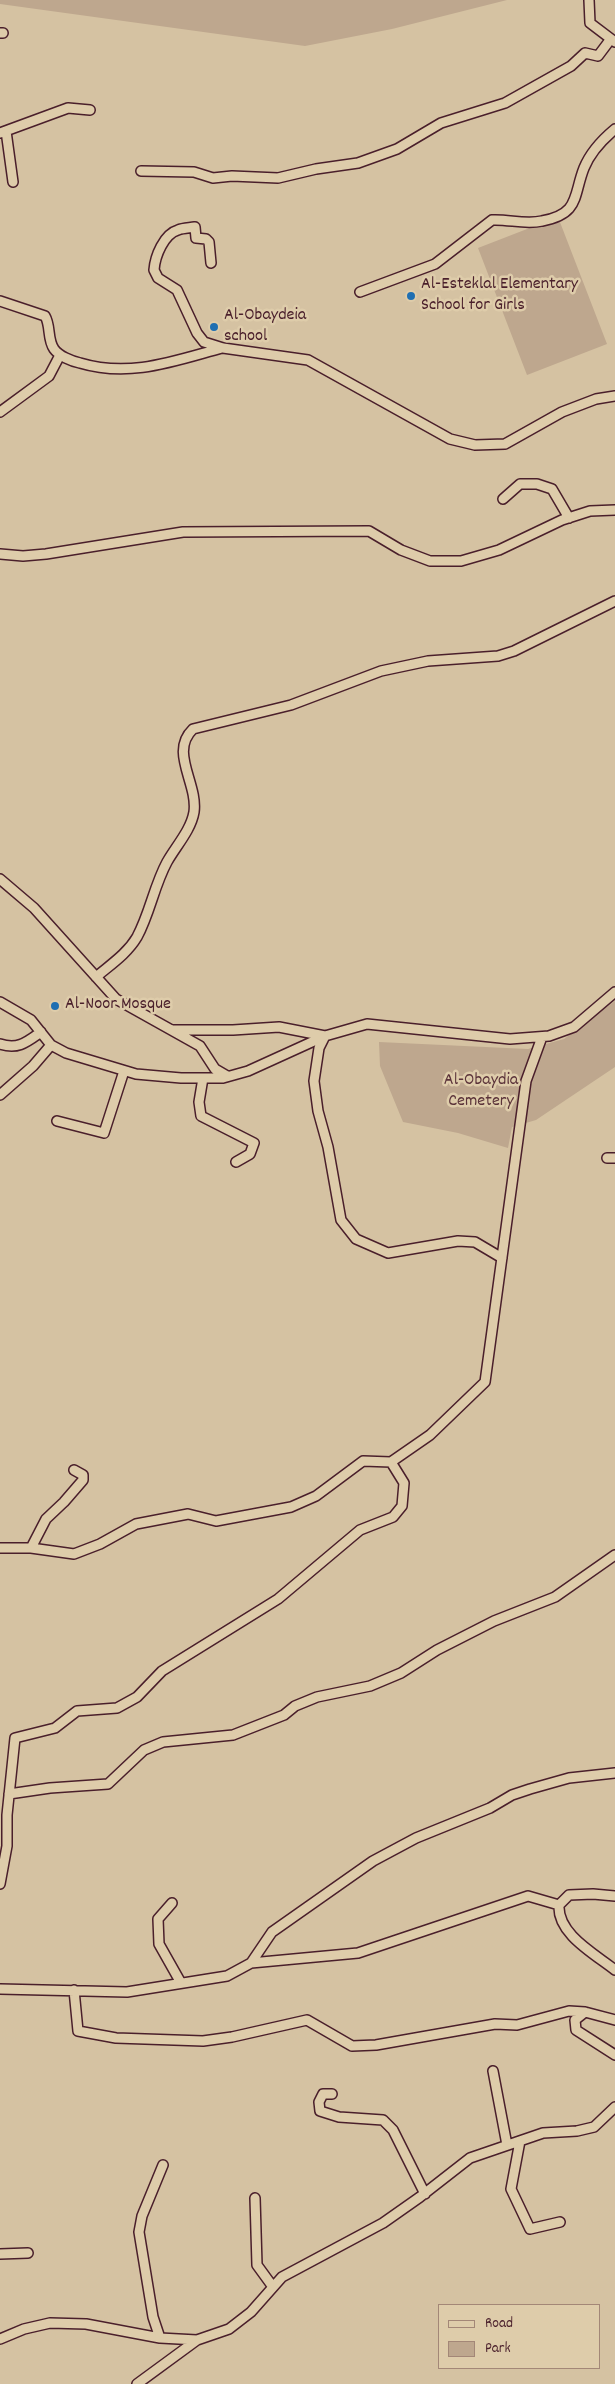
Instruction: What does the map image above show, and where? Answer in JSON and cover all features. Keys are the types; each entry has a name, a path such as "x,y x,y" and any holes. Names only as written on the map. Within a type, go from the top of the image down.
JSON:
{"street":[{"path":"141,171 194,172 213,178 232,176 278,178 316,169 358,164 397,148 441,123 504,103 571,66 585,53 598,56 613,41 590,23 589,0"},
{"path":"13,182 3,132 68,108 90,110"},
{"path":"360,292 435,264 492,220 530,223 554,219 565,212 574,204 584,168 594,151 615,129"},
{"path":"211,263 209,242 202,238 196,238 195,228 178,230 170,235 159,251 154,270 158,278 178,290 200,338 204,342 223,348 308,360 450,439 475,445 505,444 562,412 596,399 615,396"},
{"path":"0,302 45,316 52,344 60,355 96,368 124,369 191,359 223,348"},
{"path":"0,412 49,376 60,355"},
{"path":"503,499 520,484 537,484 552,489 569,518"},
{"path":"0,554 23,556 46,554 183,532 369,532 401,550 430,561 461,561 499,550 569,518 590,511 615,510"},
{"path":"96,977 119,958 137,937 159,878 194,814 195,800 183,749 185,737 193,729 290,705 381,671 428,661 498,656 514,651 615,601"},
{"path":"0,879 34,908 116,999 200,1046 215,1069 228,1076"},
{"path":"0,1002 31,1020 51,1045 66,1053 124,1071 172,1077 203,1078 228,1076 248,1071 324,1036 367,1024 510,1039 542,1037 562,1033 574,1027 615,992"},
{"path":"173,1030 233,1030 279,1027 324,1036"},
{"path":"0,1044 10,1047 22,1046 41,1032"},
{"path":"324,1036 319,1048 314,1081 318,1111 328,1147 341,1220 356,1240 388,1253 448,1242 475,1242 502,1258"},
{"path":"0,1548 31,1548 74,1554 100,1544 136,1524 188,1514 216,1521 290,1507 316,1496 363,1461 391,1462 430,1435 485,1382 526,1081 542,1037"},
{"path":"0,1095 33,1066 51,1045"},
{"path":"57,1121 104,1133 124,1071"},
{"path":"203,1078 199,1102 201,1116 254,1143 250,1154 236,1162"},
{"path":"0,1884 7,1846 9,1794 15,1738 55,1728 77,1711 116,1708 137,1697 162,1671 278,1599 360,1530 393,1517 402,1506 404,1483 391,1462"},
{"path":"31,1548 46,1519 83,1480 83,1476 74,1470"},
{"path":"9,1794 50,1788 108,1784 144,1750 163,1742 233,1734 284,1715 296,1706 317,1697 370,1686 401,1673 437,1650 494,1620 555,1598 615,1555"},
{"path":"251,1963 272,1932 373,1861 399,1847 490,1808 512,1795 569,1778 615,1773"},
{"path":"615,1896 593,1894 569,1895 559,1905 558,1915 567,1932 615,1970"},
{"path":"0,1989 127,1992 181,1984 227,1976 251,1963 358,1953 528,1896 559,1905"},
{"path":"172,1903 158,1919 159,1944 181,1984"},
{"path":"74,1990 78,2031 116,2038 203,2041 232,2037 307,2020 352,2046 376,2045 496,2024 517,2025 569,2011 586,2012 615,2020"},
{"path":"586,2012 575,2020 576,2030 615,2055"},
{"path":"493,2071 507,2145"},
{"path":"332,2094 323,2094 319,2102 320,2111 338,2117 383,2120 393,2130 425,2194"},
{"path":"137,2384 197,2340 229,2329 251,2312 282,2277 382,2223 425,2194 470,2158 543,2133 577,2131 594,2127 615,2107"},
{"path":"520,2141 511,2189 530,2229 560,2222"},
{"path":"160,2338 153,2317 139,2232 142,2216 163,2165"},
{"path":"255,2198 257,2265 273,2287"},
{"path":"0,2254 28,2253"},
{"path":"0,2339 24,2329 50,2323 72,2322 160,2338 197,2340"}],"green space":[{"path":"0,0 507,0 392,29 305,46 0,4"},
{"path":"558,217 607,344 527,375 478,248"},
{"name":"Al-Obaydia Cemetery","path":"615,1001 615,1067 536,1120 512,1127 508,1148 458,1133 403,1122 380,1066 379,1042 528,1049 564,1039"}],"place":[{"name":"Al-Esteklal Elementary School for Girls","path":"411,296"},
{"name":"Al-Obaydeia school","path":"214,327"},
{"name":"Al-Noor Mosque","path":"55,1006"}]}
